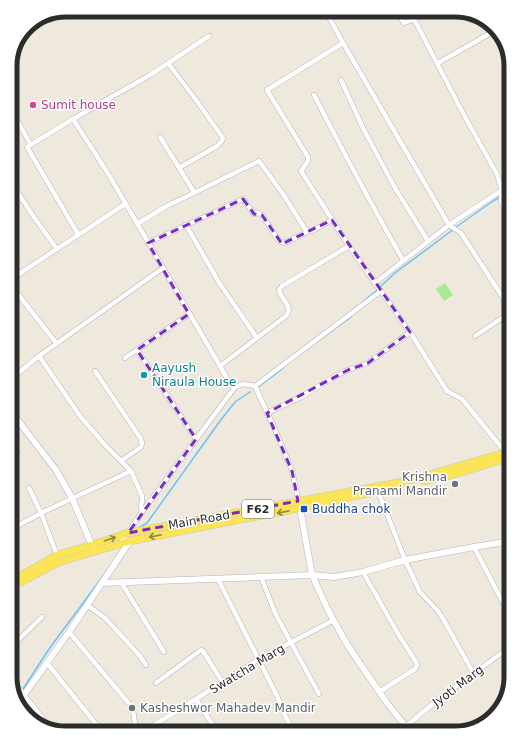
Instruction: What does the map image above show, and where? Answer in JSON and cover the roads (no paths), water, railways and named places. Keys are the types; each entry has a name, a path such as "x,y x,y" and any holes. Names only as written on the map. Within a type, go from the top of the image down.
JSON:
{"main road":[{"name":"Main Road","path":"17,579 57,555 120,544 299,505 407,481 504,456"},
{"name":"Main Road","path":"17,580 128,533 378,491 452,474 504,457"}],"street":[{"path":"329,17 449,225 461,233 504,300"},
{"path":"400,17 404,23 418,17"},
{"path":"414,19 465,117 497,174 502,190 501,201 504,207"},
{"path":"438,63 491,33"},
{"path":"78,234 27,147 150,75 209,36"},
{"path":"343,42 267,90 308,157 308,161 301,170 349,246 410,332 447,390 462,399 504,449"},
{"path":"168,63 222,138 221,142 217,146 179,168"},
{"path":"341,80 363,128 391,181 428,241"},
{"path":"314,95 376,214 403,260"},
{"path":"73,119 137,224 227,378 235,387"},
{"path":"17,120 31,145"},
{"path":"160,137 194,192"},
{"path":"137,224 194,192 233,175 259,161 305,228 309,231"},
{"path":"375,283 449,225 502,190"},
{"path":"17,192 58,249"},
{"path":"148,243 242,199 254,214 259,212 262,215 279,241 284,243 312,231 332,220"},
{"path":"17,275 125,204"},
{"path":"186,225 220,284 257,338"},
{"path":"220,366 286,316 289,309 280,294 279,290 282,286 349,246"},
{"path":"17,374 39,356 163,268"},
{"path":"120,544 235,387 243,384 254,386 380,291"},
{"path":"17,293 57,344"},
{"path":"125,358 190,314"},
{"path":"475,336 504,316"},
{"path":"267,413 302,397 348,370 368,363 410,332"},
{"path":"137,350 196,439"},
{"path":"39,356 80,416 105,446 131,471 142,496 142,512"},
{"path":"95,371 141,439 141,447 121,461"},
{"path":"254,386 292,470 312,575 348,646 387,704 405,726"},
{"path":"17,419 56,470 72,498 94,548"},
{"path":"17,526 40,513 131,471"},
{"path":"29,488 57,555"},
{"path":"378,491 405,560 420,592 442,617 474,674"},
{"path":"22,697 69,632 130,541"},
{"path":"102,583 312,575 334,577 363,572 405,560 504,542"},
{"path":"474,547 504,605"},
{"path":"363,572 417,665 415,669 379,692"},
{"path":"260,577 276,615 319,694"},
{"path":"218,579 259,659 290,726"},
{"path":"121,582 164,652"},
{"path":"87,605 105,618 140,656 146,665"},
{"path":"17,641 42,617"},
{"name":"Swatcha Marg","path":"153,726 259,659 334,620"},
{"path":"69,632 134,710 135,724 137,726"},
{"path":"156,683 200,650 203,651 223,683"},
{"name":"Jyoti Marg","path":"407,726 435,702 504,651"},
{"path":"47,663 96,726"},
{"path":"19,688 44,721"},
{"path":"196,699 213,726"}],"waterway":[{"path":"456,227 500,197"},
{"path":"380,287 395,273 454,229"},
{"path":"365,300 377,290"},
{"path":"318,341 351,317"},
{"path":"258,387 284,367"},
{"path":"138,528 147,523 235,402 250,392"},
{"path":"23,689 49,649 106,572"}],"place":[{"name":"Sumit house","path":"33,105"},
{"name":"Aayush Niraula House","path":"144,375"},
{"name":"Krishna Pranami Mandir","path":"455,484"},
{"name":"Buddha chok","path":"304,509"},
{"name":"Kasheshwor Mahadev Mandir","path":"132,708"}]}
